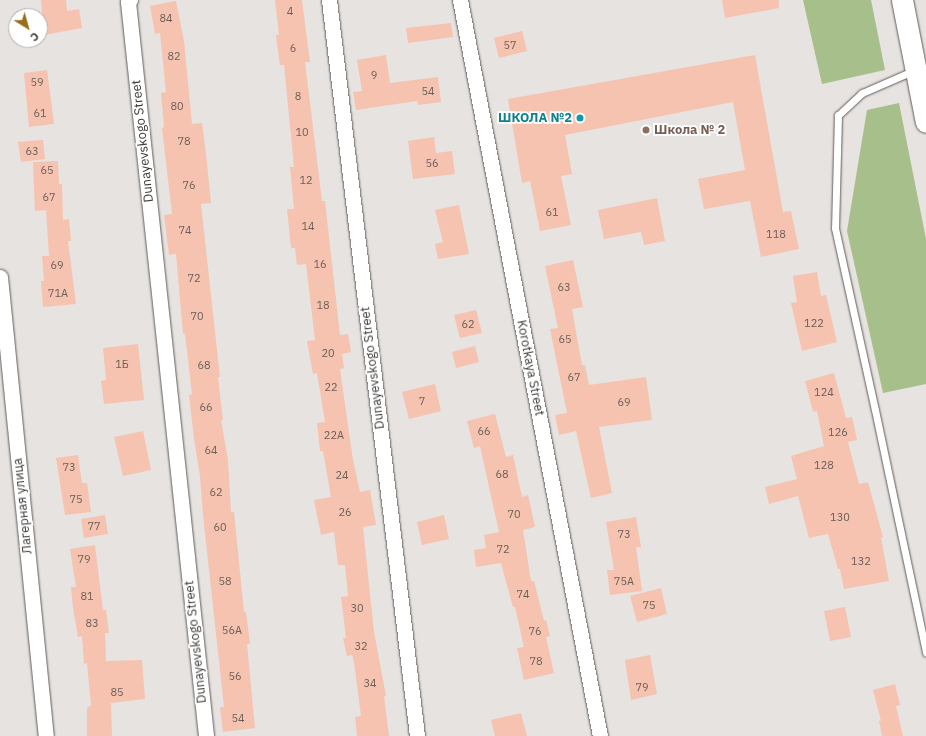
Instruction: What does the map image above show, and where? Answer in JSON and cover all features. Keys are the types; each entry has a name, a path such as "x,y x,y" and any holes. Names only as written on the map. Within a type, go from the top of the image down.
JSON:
{"main road":[{"path":"902,0 921,69 926,122"}],"street":[{"name":"Dunayevskogo Street","path":"130,0 128,2 206,736"},
{"name":"Dunayevskogo Street","path":"329,0 417,736"},
{"name":"Korotkaya Street","path":"460,0 600,736"},
{"name":"Лагерная улица","path":"0,277 46,736"}],"lane":[{"path":"921,69 862,93 838,115 835,228 926,653"}],"green space":[{"path":"803,0 871,0 885,70 822,84"},
{"path":"899,103 926,239 926,384 883,393 847,231 867,110"}],"building":[{"path":"41,0 66,0 67,11 79,9 82,28 48,34 48,8 42,8"},
{"path":"275,0 302,0 310,62 305,62 322,201 325,201 340,335 348,334 351,352 342,354 344,368 340,369 353,460 360,492 370,490 376,525 363,527 374,632 386,696 384,696 389,736 357,736 355,717 361,716 354,662 352,655 347,656 343,638 346,638 341,597 348,596 345,565 338,565 334,532 321,535 314,500 331,497 323,451 320,451 317,423 325,422 317,373 313,374 307,341 315,340 306,264 297,265 295,248 291,248 287,209 294,209 290,167 294,167 284,65 280,65 276,35 279,35"},
{"path":"722,0 779,0 779,8 725,18"},
{"path":"176,1 184,41 192,124 202,123 206,154 211,203 201,204 220,377 218,377 223,420 221,420 228,460 231,512 234,512 244,612 246,612 250,644 247,644 255,728 223,732 220,707 224,707 200,476 189,395 192,394 185,334 183,334 176,254 169,255 164,215 172,214 162,128 164,127 161,93 166,92 160,33 155,34 150,6"},
{"path":"451,23 453,37 408,43 406,28"},
{"path":"522,31 527,51 499,58 494,38"},
{"path":"386,55 390,83 438,77 441,102 418,105 417,101 356,110 353,92 362,91 357,60"},
{"name":"ШКОЛА №2","path":"755,55 783,212 791,211 799,249 761,257 750,201 704,209 698,179 745,170 733,102 565,135 572,174 561,176 571,225 540,231 530,181 522,183 508,99"},
{"path":"47,70 54,124 29,127 24,73"},
{"path":"434,137 436,153 452,151 455,174 413,179 408,141"},
{"path":"43,140 45,159 21,162 18,142"},
{"path":"58,161 59,184 62,184 63,220 69,219 71,241 68,241 76,304 43,307 41,281 44,281 42,256 49,256 46,210 35,211 33,162"},
{"path":"657,198 665,241 644,245 641,232 604,239 598,210"},
{"path":"459,205 469,254 438,259 435,244 443,242 435,210"},
{"path":"573,260 583,307 572,309 582,365 585,365 589,385 646,377 652,420 599,427 612,493 591,498 576,431 559,435 555,415 567,413 550,329 558,328 545,266"},
{"path":"817,272 821,296 826,295 837,342 802,351 791,303 797,302 793,276"},
{"path":"476,310 482,333 460,338 454,315"},
{"path":"138,344 144,400 104,404 101,381 106,380 103,348"},
{"path":"475,346 479,362 456,368 452,352"},
{"path":"834,373 846,418 852,417 857,440 848,442 859,484 868,482 883,537 881,538 889,581 844,589 840,569 838,569 828,534 809,538 798,496 769,504 765,487 797,479 791,456 824,446 817,411 813,412 805,381"},
{"path":"435,384 441,411 409,419 402,392"},
{"path":"495,414 506,457 513,455 522,497 528,495 535,527 523,530 531,581 534,581 544,621 546,620 550,636 546,637 554,673 524,680 517,648 524,647 515,607 513,607 501,563 476,567 474,550 486,548 484,535 499,532 480,446 474,448 467,421"},
{"path":"143,431 151,470 123,476 114,437"},
{"path":"78,455 82,483 87,483 91,512 65,515 56,458"},
{"path":"105,515 108,534 84,538 81,519"},
{"path":"444,515 449,539 422,545 417,522"},
{"path":"636,517 641,547 636,547 642,591 610,595 607,570 614,570 606,522"},
{"path":"95,545 103,610 106,610 109,633 105,633 106,661 142,660 145,699 111,703 112,736 87,736 87,708 91,705 87,663 84,664 82,636 78,637 71,587 76,587 70,549"},
{"path":"661,588 667,614 637,622 630,596"},
{"path":"845,607 851,637 830,641 824,611"},
{"path":"650,655 657,694 631,700 625,660"},
{"path":"895,684 900,705 896,706 903,736 882,736 879,721 881,721 873,690"},
{"path":"521,713 527,736 495,736 491,720"}],"place":[{"name":"ШКОЛА №2","path":"580,118"},
{"name":"Школа № 2","path":"646,130"}]}
